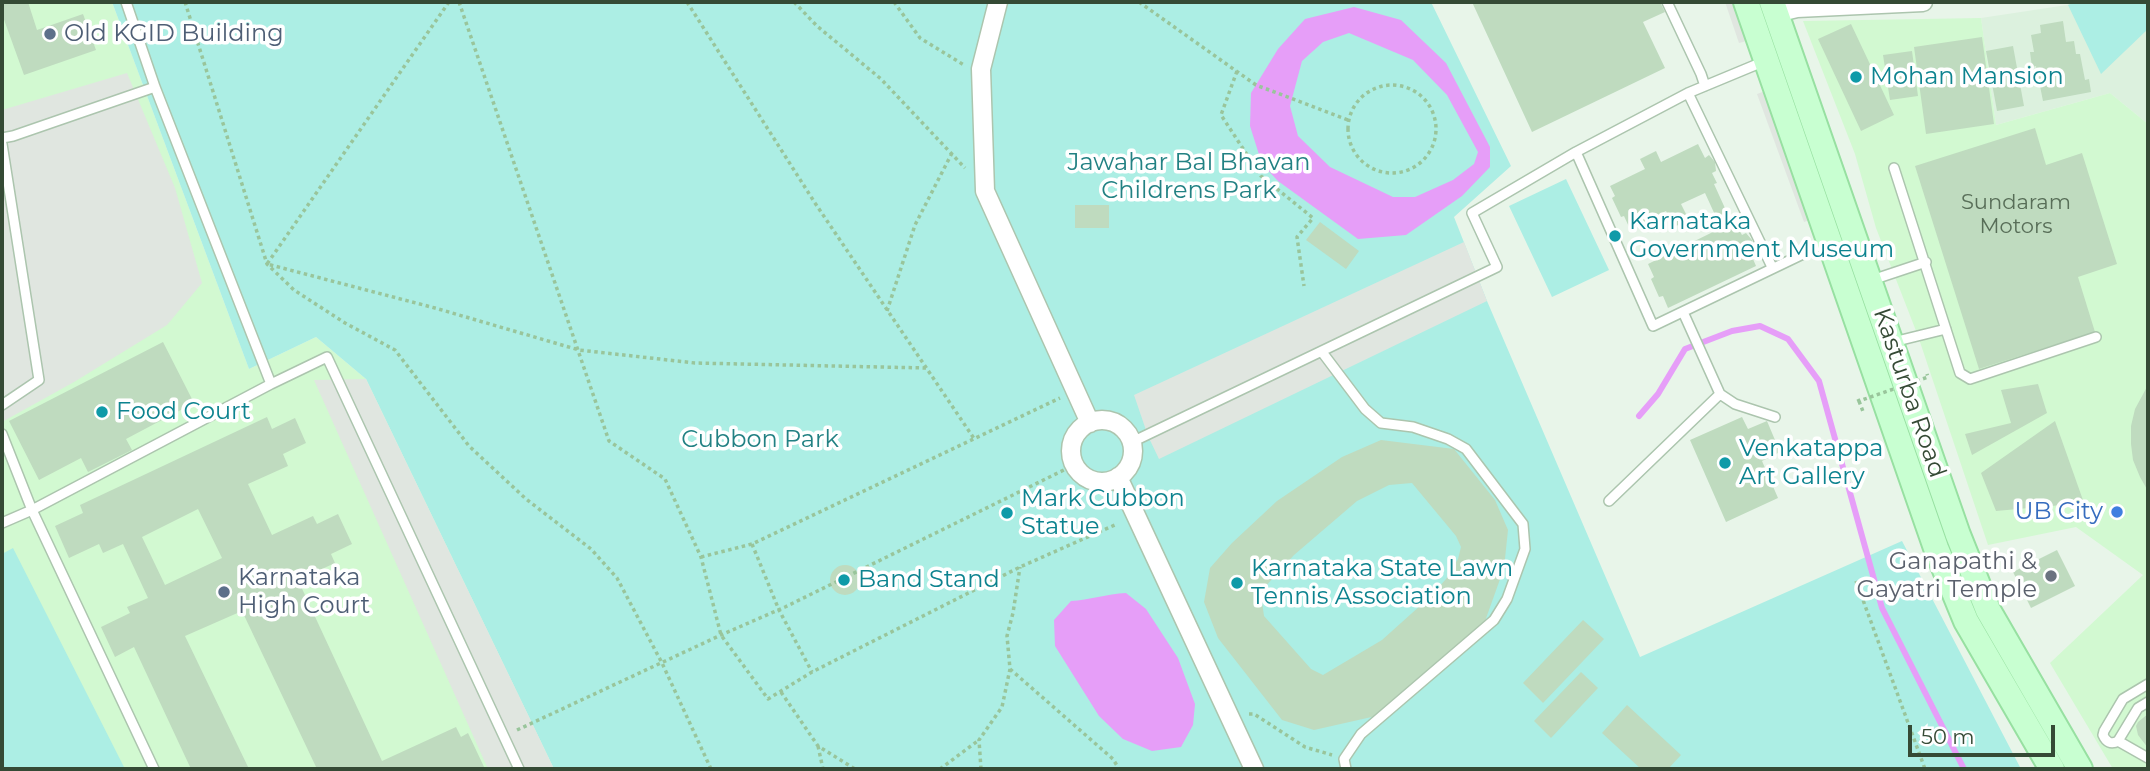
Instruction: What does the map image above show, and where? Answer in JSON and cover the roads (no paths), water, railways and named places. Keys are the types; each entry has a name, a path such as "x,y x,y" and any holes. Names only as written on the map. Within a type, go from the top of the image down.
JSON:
{"main road":[{"name":"Kasturba Road","path":"1746,2 1936,548 1966,621 2052,769"},
{"name":"Kasturba Road","path":"1774,8 1958,535 1989,611 2080,769"}],"street":[{"path":"998,2 981,69 985,191 1090,423"},
{"path":"1774,8 1923,2"},
{"path":"1102,420 1114,422 1132,442 1130,463 1124,473 1113,480 1090,480 1074,465 1071,451 1073,439 1080,429 1090,423 1102,420"},
{"path":"1118,477 1254,769"}],"lane":[{"path":"126,2 155,87 271,383"},
{"path":"1667,2 1702,74 1705,86"},
{"path":"1132,442 1497,267 1472,213 1576,152 1688,93 1767,61"},
{"path":"2,138 155,87"},
{"path":"1688,93 1772,267"},
{"path":"2,144 39,380 2,405"},
{"path":"1576,152 1653,326 1829,241"},
{"path":"1894,168 1960,373 1970,379 2096,337"},
{"path":"1870,280 1926,262"},
{"path":"1683,312 1720,394 1735,404 1775,417"},
{"path":"1892,342 1946,329"},
{"path":"1322,352 1365,409 1381,423 1413,427 1448,439 1466,449 1523,524 1525,549 1507,599 1494,620 1361,734 1345,764"},
{"path":"2,523 32,510 327,356 519,769"},
{"path":"1609,501 1720,394"},
{"path":"2,434 32,510 154,769"},
{"path":"2148,684 2123,699 2104,731 2107,742 2118,741 2138,708 2148,702"},
{"path":"2118,741 2148,758"}],"waterway":[{"path":"1639,416 1658,394 1685,349 1732,331 1760,326 1788,339 1819,381 1882,608 1964,769"}],"place":[{"name":"Old KGID Building","path":"50,34"},
{"name":"Mohan Mansion","path":"1856,77"},
{"name":"Karnataka Government Museum","path":"1615,236"},
{"name":"Food Court","path":"102,412"},
{"name":"Venkatappa Art Gallery","path":"1725,463"},
{"name":"UB City","path":"2117,512"},
{"name":"Mark Cubbon Statue","path":"1007,513"},
{"name":"Ganapathi & Gayatri Temple","path":"2051,576"},
{"name":"Band Stand","path":"844,580"},
{"name":"Karnataka State Lawn Tennis Association","path":"1237,583"},
{"name":"Karnataka High Court","path":"224,592"}],"park label":[{"name":"Jawahar Bal Bhavan Childrens Park","path":"1189,177"},
{"name":"Cubbon Park","path":"760,440"}]}
